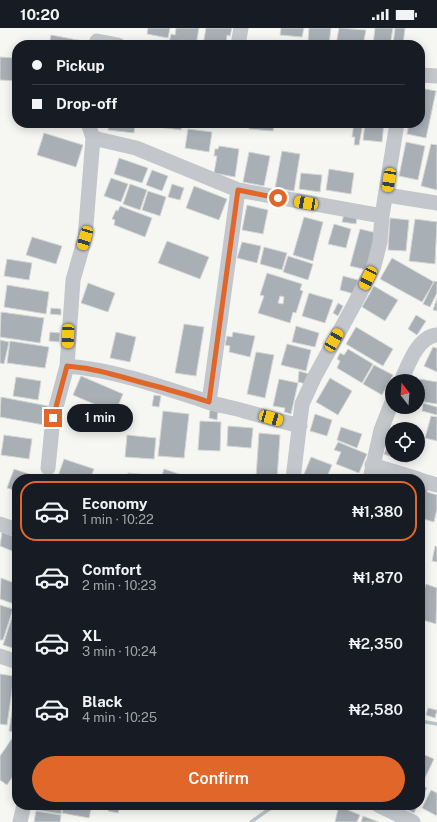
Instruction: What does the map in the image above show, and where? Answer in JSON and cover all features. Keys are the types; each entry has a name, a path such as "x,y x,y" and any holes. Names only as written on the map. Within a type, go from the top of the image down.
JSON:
{"street":[{"path":"239,40 241,28"},
{"path":"425,75 437,76"},
{"path":"48,468 53,418 67,366 73,280 85,238 93,138 90,128"},
{"path":"294,474 302,404 314,378 356,303 374,266 380,242 382,216 396,128"},
{"path":"93,138 136,148 238,190 382,216"},
{"path":"209,402 238,190"},
{"path":"386,195 437,203"},
{"path":"404,374 413,355 420,346 432,335 437,335"},
{"path":"67,366 93,368 125,376 158,387 187,393 209,402 300,426"},
{"path":"385,474 371,472 381,430 387,414"},
{"path":"425,481 437,485"},
{"path":"0,524 12,528"},
{"path":"0,656 12,660"},
{"path":"20,822 23,810"},
{"path":"387,810 406,821"}],"building":[{"path":"148,28 170,28 168,38 147,34"},
{"path":"176,28 199,28 197,40 170,40 171,34 175,35"},
{"path":"206,28 232,28 230,36 227,35 226,40 204,40"},
{"path":"281,28 304,28 302,37 280,35"},
{"path":"309,28 331,28 330,40 308,40"},
{"path":"339,28 366,30 364,40 337,40"},
{"path":"375,28 393,28 391,40 374,40"},
{"path":"395,28 405,28 404,40 394,40"},
{"path":"51,35 78,40 50,40"},
{"path":"0,57 12,58 12,81 0,80"},
{"path":"425,89 436,91 426,138 407,134 408,128 425,128"},
{"path":"108,128 134,128 134,133 108,130"},
{"path":"166,128 181,128 181,130"},
{"path":"249,128 273,128 273,131"},
{"path":"353,128 362,128 359,145 354,145 355,137 352,137"},
{"path":"364,128 383,128 382,142 363,140"},
{"path":"188,129 212,132 209,152 185,148"},
{"path":"44,133 83,145 76,167 37,155"},
{"path":"406,142 425,146 418,180 399,176"},
{"path":"431,144 437,145 437,190 421,186"},
{"path":"219,146 239,149 235,177 214,173 217,156 214,156 215,149 218,149"},
{"path":"282,151 300,154 294,191 275,188"},
{"path":"249,152 270,156 264,186 243,182"},
{"path":"119,158 148,168 142,183 114,174"},
{"path":"329,169 354,173 351,194 326,190"},
{"path":"152,170 168,176 162,191 146,185"},
{"path":"301,173 322,175 320,192 299,189"},
{"path":"111,178 128,184 121,202 104,196"},
{"path":"130,184 147,190 140,210 123,204"},
{"path":"172,184 184,188 180,200 168,197"},
{"path":"194,186 227,199 219,220 186,208"},
{"path":"148,191 166,197 160,216 142,210"},
{"path":"247,205 268,210 263,234 242,230"},
{"path":"120,206 152,218 145,237 114,225 115,220 112,219 116,210 118,211"},
{"path":"344,214 357,216 356,224 342,222"},
{"path":"304,217 323,222 313,261 293,255"},
{"path":"390,218 409,220 406,251 388,250"},
{"path":"415,219 437,222 435,264 409,261"},
{"path":"334,224 351,229 346,248 328,244"},
{"path":"360,229 377,233 367,270 350,266"},
{"path":"32,237 62,246 56,264 26,255"},
{"path":"167,241 209,257 200,279 158,263"},
{"path":"242,242 261,246 257,263 237,258"},
{"path":"264,247 287,253 282,270 260,264"},
{"path":"288,256 313,264 308,280 283,272"},
{"path":"392,258 434,282 422,302 380,279"},
{"path":"7,259 32,263 29,280 4,276"},
{"path":"267,273 302,284 300,290 303,291 296,313 293,312 290,323 258,313 264,296 260,295","holes":["280,296 284,297 283,304 278,303"]},
{"path":"343,276 358,280 354,294 340,290"},
{"path":"434,281 437,282 437,293 430,307 423,304"},
{"path":"88,283 115,293 108,312 81,303"},
{"path":"7,285 49,292 46,314 4,307"},
{"path":"374,286 398,300 385,321 362,307"},
{"path":"309,293 333,300 325,323 302,316"},
{"path":"437,298 437,311 433,310"},
{"path":"338,303 343,306 338,316 333,313"},
{"path":"51,308 61,309 61,315 50,314"},
{"path":"1,312 44,318 40,343 0,337"},
{"path":"416,315 426,321 417,335 408,329"},
{"path":"184,324 204,327 196,376 175,373"},
{"path":"296,326 319,333 315,347 292,342"},
{"path":"356,327 393,349 383,366 346,344"},
{"path":"50,332 60,333 59,342 49,341"},
{"path":"116,332 136,337 130,362 110,358"},
{"path":"233,332 255,336 250,357 229,352 230,346 225,345 227,336 232,337"},
{"path":"0,340 9,342 4,364 0,363"},
{"path":"10,341 49,347 45,368 7,363"},
{"path":"287,344 311,350 306,371 281,365"},
{"path":"433,347 437,348 437,372 424,366"},
{"path":"348,349 373,364 362,383 337,368 340,361 337,359 340,353 344,355"},
{"path":"256,352 274,355 265,398 247,394"},
{"path":"374,365 391,374 385,374 385,390 382,395 363,384"},
{"path":"299,371 309,374 306,384 298,382"},
{"path":"81,376 123,394 115,413 73,395"},
{"path":"16,377 41,381 38,400 13,396"},
{"path":"330,378 352,391 338,415 316,402"},
{"path":"279,379 298,383 291,414 284,412 285,408 273,406"},
{"path":"425,380 437,382 437,404 425,402"},
{"path":"154,395 161,396 159,407 152,406"},
{"path":"1,397 48,406 44,425 0,417"},
{"path":"425,404 437,407 437,415 425,412"},
{"path":"210,410 218,411 217,420 209,418"},
{"path":"163,411 189,414 184,458 158,456"},
{"path":"315,414 332,420 327,436 310,431"},
{"path":"431,416 437,417 437,441 425,438"},
{"path":"200,421 221,422 220,451 198,450"},
{"path":"228,426 253,428 251,448 227,446"},
{"path":"341,427 362,434 357,448 337,440"},
{"path":"259,433 280,435 277,474 256,474"},
{"path":"4,435 32,439 29,459 1,455"},
{"path":"127,435 156,438 154,459 125,457"},
{"path":"338,442 367,454 359,473 336,464 341,452 334,450"},
{"path":"311,457 332,465 328,474 304,474"},
{"path":"64,459 94,469 92,474 59,474"},
{"path":"14,469 29,474 12,474"},
{"path":"164,469 179,474 162,474"},
{"path":"12,474 12,490 7,488"},
{"path":"425,486 428,487 427,492 437,495 437,509 434,522 425,519"},
{"path":"2,532 12,536 12,551 0,546"},
{"path":"435,546 437,547 437,562 432,561"},
{"path":"1,578 12,582 12,603 0,599"},
{"path":"426,584 437,588 436,624 425,621"},
{"path":"0,605 12,609 12,612 3,640 0,640"},
{"path":"12,617 12,648 3,645"},
{"path":"0,674 12,676 12,690 7,725 0,724"},
{"path":"428,708 437,710 435,718 426,715"},
{"path":"12,712 12,732 9,731"},
{"path":"12,738 12,778 7,785 0,780 0,756"},
{"path":"425,755 434,759 425,778"},
{"path":"431,790 437,793 437,816 425,810 425,802"},
{"path":"36,810 61,810 61,814"},
{"path":"63,810 91,810 89,818 62,813"},
{"path":"108,810 119,810 118,813"},
{"path":"338,810 348,810 360,815 357,822 335,822"},
{"path":"408,810 416,810 414,813"},
{"path":"36,811 61,815 60,822 34,822"},
{"path":"363,816 379,822 361,822"}],"waterway":[{"path":"425,722 437,724"},
{"path":"251,822 268,810"}],"route":[{"path":"53,418 67,366 93,368 125,376 158,387 187,393 209,402 238,190 278,198"}]}
